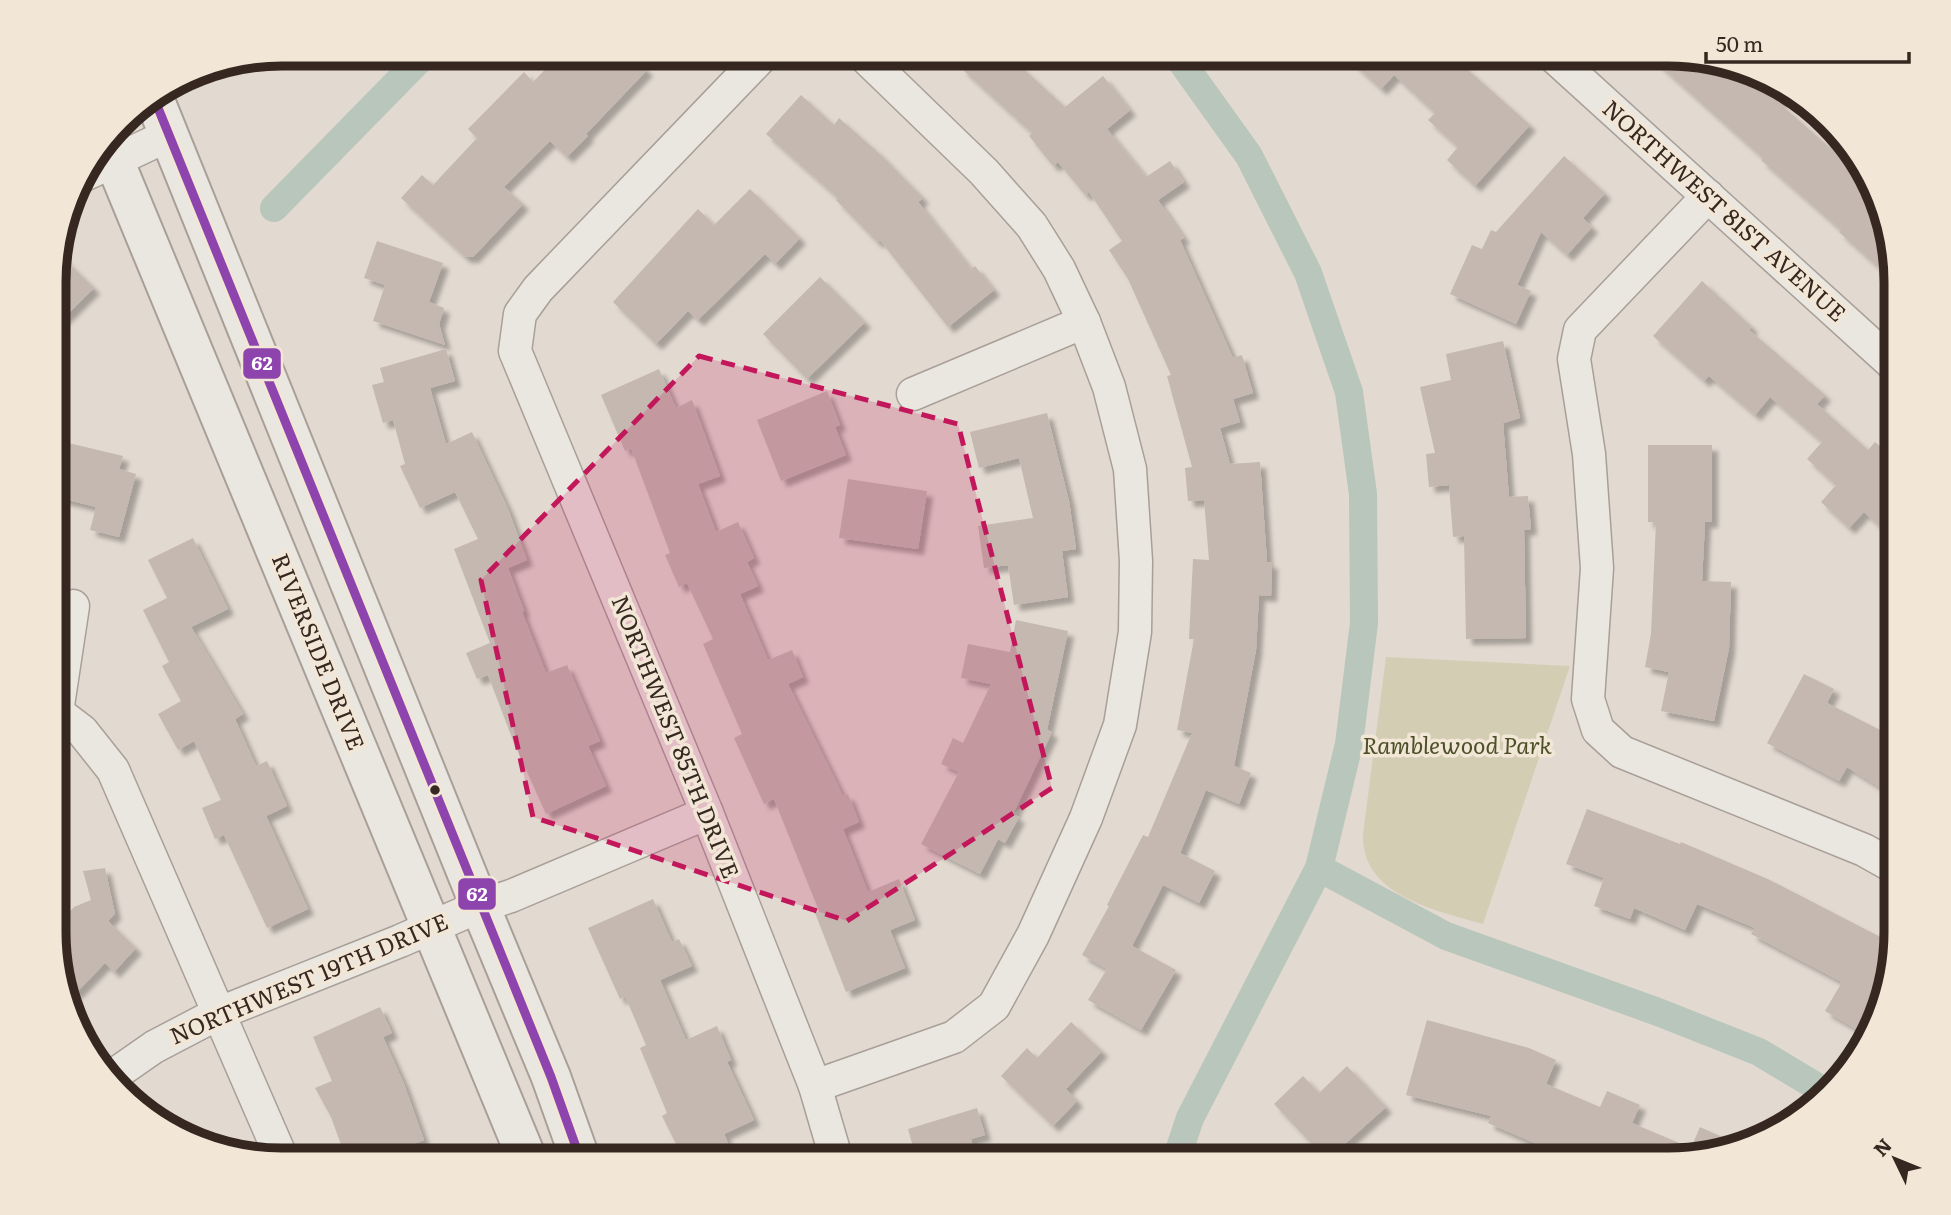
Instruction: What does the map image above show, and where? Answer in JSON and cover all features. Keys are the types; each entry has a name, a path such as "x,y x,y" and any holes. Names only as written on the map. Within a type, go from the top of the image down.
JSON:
{"street":[{"name":"NORTHWEST 81ST AVENUE","path":"1564,66 1884,356"},
{"name":"NORTHWEST 85TH DRIVE","path":"752,67 538,289 520,314 515,351 707,813 815,1086 833,1148"},
{"path":"815,1086 954,1037 994,1006 1033,935 1086,818 1120,724 1135,632 1136,561 1130,469 1109,387 1084,322 1059,269 1032,226 984,172 875,67"},
{"path":"157,107 551,1077 576,1148"},
{"path":"107,158 169,135"},
{"name":"RIVERSIDE DRIVE","path":"103,164 523,1148"},
{"path":"1708,195 1580,330 1574,359 1589,454 1597,568 1588,699 1598,730 1622,752 1864,850 1884,861"},
{"path":"913,394 1084,322"},
{"path":"66,653 73,606"},
{"path":"66,719 82,731 113,770 277,1148"},
{"name":"NORTHWEST 19TH DRIVE","path":"118,1072 154,1047 217,1013 480,906 511,896 707,813"}],"highlighted area":[{"path":"699,356 958,424 1052,788 847,921 533,817 481,580"}],"green space":[{"name":"Ramblewood Park","path":"1386,657 1570,666 1483,924 1444,913 1405,897 1388,886 1374,872 1366,855 1363,834"}],"building":[{"path":"1021,66 1065,107 1103,76 1130,110 1107,129 1146,177 1170,161 1184,182 1158,200 1184,238 1180,240 1233,358 1242,355 1253,393 1233,399 1240,422 1220,428 1230,464 1260,462 1267,562 1272,563 1271,596 1259,595 1256,650 1234,766 1251,773 1239,804 1206,790 1180,853 1215,871 1199,903 1163,885 1132,946 1176,970 1141,1030 1088,1000 1107,969 1082,955 1143,835 1148,837 1192,733 1177,730 1194,639 1189,639 1193,559 1209,560 1204,500 1188,501 1185,468 1192,467 1167,376 1171,375 1128,279 1109,250 1122,241 1089,192 1085,195 1058,162 1053,166 1029,136 1032,133 961,68"},
{"path":"1356,66 1464,66 1530,125 1475,186 1447,160 1458,147 1428,120 1435,113 1394,75 1381,89"},
{"path":"1660,66 1696,68 1751,83 1775,94 1781,100 1779,103 1829,147 1833,142 1856,175 1873,213 1884,272 1839,232 1841,230 1761,160 1763,158"},
{"path":"548,67 644,67 647,70 567,157 550,141 504,187 523,204 473,257 465,257 401,198 422,175 433,185 477,138 468,129 524,72 533,82"},
{"path":"801,95 834,125 839,118 882,156 923,198 918,202 971,269 975,266 994,290 948,327 880,240 877,242 836,200 838,198 766,134"},
{"path":"1564,156 1605,193 1583,218 1592,227 1567,255 1541,232 1517,285 1531,291 1516,324 1450,294 1472,245 1482,249 1491,230 1496,232"},
{"path":"750,189 800,238 775,264 765,254 698,320 688,311 656,344 613,302 698,209 714,225"},
{"path":"377,241 443,263 429,302 444,308 439,324 445,345 373,321 385,285 364,278"},
{"path":"67,262 94,288 66,316"},
{"path":"820,277 865,322 807,379 763,334"},
{"path":"1702,281 1752,327 1749,330 1825,395 1817,404 1868,450 1875,442 1884,450 1884,530 1864,512 1849,528 1821,502 1836,485 1807,459 1822,442 1770,397 1755,415 1709,376 1704,381 1653,336"},
{"path":"1503,341 1520,418 1503,423 1509,497 1528,496 1531,529 1524,530 1526,638 1466,639 1464,536 1453,537 1449,485 1429,487 1426,454 1435,453 1420,387 1451,380 1446,354"},
{"path":"446,349 455,381 430,388 446,444 472,432 508,509 527,560 508,568 546,673 567,665 600,741 588,746 606,786 546,814 514,743 488,675 477,679 466,653 490,643 454,549 478,539 455,492 420,508 400,466 405,464 393,420 383,423 372,385 384,382 380,368"},
{"path":"659,369 676,408 692,400 720,476 698,484 716,532 738,522 754,558 747,562 758,586 740,594 768,660 792,650 803,677 788,684 843,796 848,794 859,822 843,829 868,892 899,879 915,920 890,930 905,968 846,992 815,913 819,911 774,799 764,804 734,738 742,734 703,644 713,639 687,583 679,587 665,555 670,553 631,448 625,451 601,395"},
{"path":"827,391 840,425 835,427 846,455 781,481 757,420"},
{"path":"1047,413 1069,501 1076,549 1062,551 1068,597 1014,605 1008,565 984,568 978,526 1033,518 1019,458 979,468 970,432"},
{"path":"66,442 123,456 119,469 136,474 119,537 90,530 96,507 66,500"},
{"path":"1648,445 1712,445 1712,522 1705,522 1702,581 1731,582 1729,648 1714,721 1661,711 1669,672 1645,667 1651,634 1656,522 1648,522"},
{"path":"848,479 927,491 918,549 839,538"},
{"path":"193,538 228,609 191,627 243,714 235,719 256,766 267,761 287,806 266,816 308,909 267,928 224,835 215,839 202,808 221,800 194,741 178,750 158,714 181,701 162,666 169,662 143,610 167,598 148,560"},
{"path":"1016,620 1068,631 1047,730 1052,732 1013,814 1019,817 1005,843 998,839 980,874 921,844 959,772 941,764 953,738 963,743 991,684 961,678 968,644 1010,652"},
{"path":"1804,674 1834,689 1827,703 1884,732 1884,790 1847,767 1839,781 1767,743"},
{"path":"1587,809 1680,844 1681,842 1770,880 1884,939 1880,974 1869,1010 1858,1030 1825,1011 1842,982 1751,934 1755,928 1697,904 1685,930 1634,908 1630,919 1594,906 1604,878 1566,864"},
{"path":"105,868 115,914 108,921 136,948 114,972 105,963 76,993 68,960 66,916 74,907 91,900 83,871"},
{"path":"653,899 672,942 679,939 692,966 660,980 686,1040 717,1026 731,1060 727,1062 754,1120 724,1134 730,1148 678,1148 662,1116 667,1113 640,1048 646,1045 625,996 620,999 588,928"},
{"path":"380,1007 392,1033 383,1037 404,1084 424,1140 406,1148 342,1148 331,1117 315,1088 332,1081 313,1037"},
{"path":"1427,1020 1529,1048 1556,1060 1546,1084 1600,1107 1607,1091 1640,1105 1632,1123 1689,1147 1546,1148 1488,1123 1491,1116 1406,1095"},
{"path":"1071,1022 1102,1051 1066,1089 1077,1101 1053,1126 1001,1076 1027,1048 1037,1058"},
{"path":"1347,1066 1386,1107 1340,1148 1316,1148 1274,1104 1303,1076 1319,1093"},
{"path":"977,1108 985,1135 971,1139 973,1148 913,1148 908,1129"},
{"path":"1700,1127 1728,1140 1692,1147"}],"waterway":[{"path":"1180,1148 1190,1118 1319,868 1349,744 1364,623 1363,494 1349,392 1308,273 1249,156 1185,66"},
{"path":"274,208 412,67"},
{"path":"1319,868 1446,936 1658,1012 1759,1052 1818,1088"}],"transit line":[{"name":"62","path":"158,107 551,1077 576,1148"}]}
